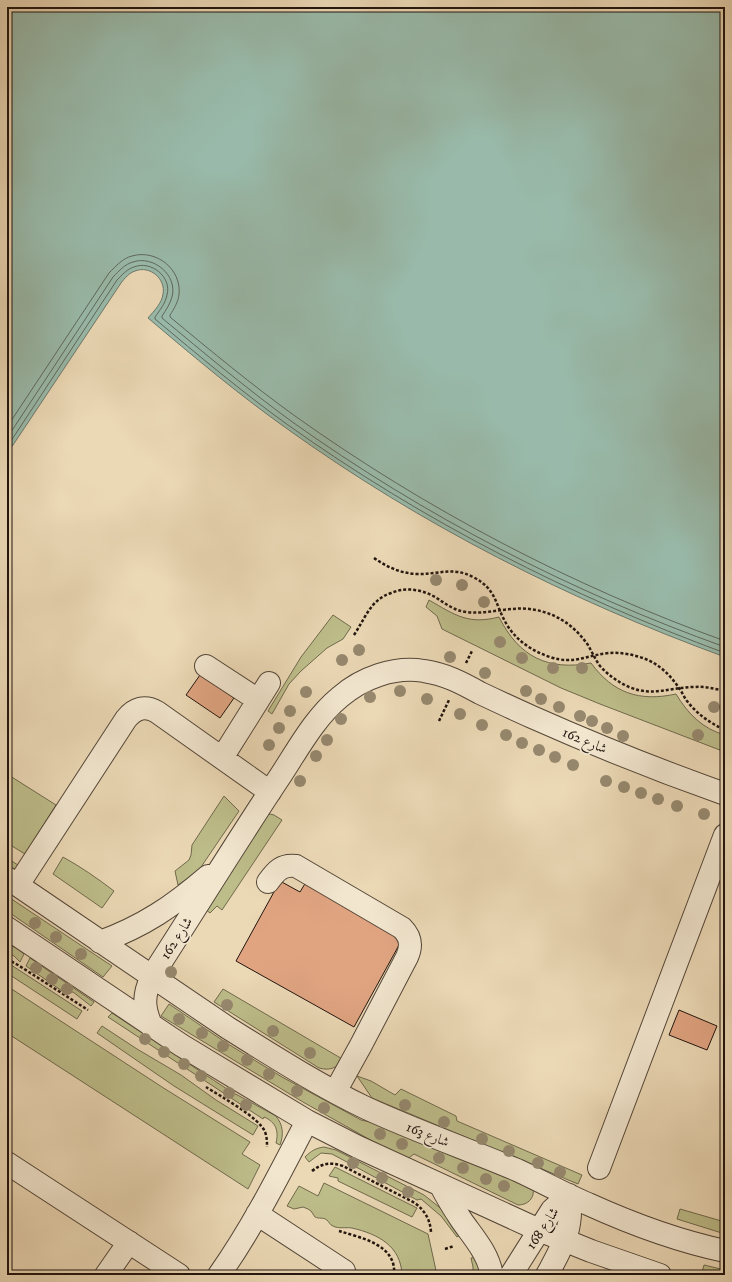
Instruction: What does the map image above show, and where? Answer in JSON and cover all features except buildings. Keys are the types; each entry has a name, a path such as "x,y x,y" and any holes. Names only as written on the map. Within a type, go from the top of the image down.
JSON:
{"street":[{"path":"206,666 263,692 222,758"},
{"name":"شارع 162","path":"152,1027 147,1017 145,996 147,986 152,976 314,725 331,704 340,696 373,677 398,671 423,670 454,680 579,738 725,794"},
{"path":"12,882 126,719 134,710 140,708 152,709 270,792"},
{"path":"599,1168 725,836"},
{"name":"شارع 162","path":"100,942 131,930 160,914 196,886 229,855"},
{"path":"268,882 278,869 284,866 296,866 402,928 410,938 411,945 407,957 335,1092"},
{"name":"شارع 163","path":"12,882 234,1032 335,1092 410,1127 511,1168 605,1212 681,1239 725,1251"},
{"path":"7,928 152,1027 307,1121 441,1186 539,1230 565,1241 660,1275"},
{"path":"219,1275 257,1214 307,1121"},
{"path":"7,1163 179,1275"},
{"path":"441,1186 457,1214 486,1256 492,1275"},
{"name":"شارع 168","path":"511,1275 552,1210 569,1195"},
{"name":"شارع 168","path":"547,1275 565,1241 571,1218 569,1195"},
{"path":"257,1214 344,1271"},
{"path":"106,1275 128,1242"}],"path":[{"path":"374,558 394,569 405,572 416,574 450,571 461,572 472,576 482,582 490,590 506,624 515,635 538,653 552,658 566,660 580,660 608,653 622,653 649,660 671,677 686,700 704,719 725,730"},
{"path":"354,635 371,606 380,598 400,590 419,590 428,593 454,609 466,612 477,613 513,608 525,608 544,612 561,619 572,626 581,635 601,666 610,675 631,688 655,692 696,687 725,691"},
{"path":"439,721 454,680 472,651"},
{"path":"312,1171 327,1163 335,1163 343,1166 422,1208 427,1215 431,1232"},
{"path":"339,1231 368,1240 382,1247 392,1260 395,1268 394,1275"}],"green space":[{"path":"429,600 454,614 470,619 479,620 499,617 507,631 516,642 536,658 548,663 576,665 591,663 608,682 628,693 639,696 650,697 676,694 697,720 710,729 725,735 725,752 561,688 442,629 437,616 426,607"},
{"path":"333,615 351,627 343,639 327,648 289,684 272,714 268,711 301,657"},
{"path":"7,774 56,805 25,854 7,843"},
{"path":"224,796 239,811 201,867 193,875 178,885 175,871 189,860 192,845"},
{"path":"270,814 282,820 222,910 217,906 210,913 205,909 267,815"},
{"path":"63,857 114,891 102,908 53,874"},
{"path":"7,858 21,867 17,873 7,866"},
{"path":"7,896 112,966 103,977 7,911"},
{"path":"7,944 24,954 20,962 7,952"},
{"path":"30,958 94,1002 91,1006 73,992 65,993 26,966"},
{"path":"8,963 82,1011 77,1019 7,973"},
{"path":"7,986 162,1087 250,1142 242,1154 260,1165 248,1189 7,1033"},
{"path":"223,989 344,1060 333,1068 319,1068 214,1002"},
{"path":"169,1004 228,1044 282,1077 361,1120 375,1123 533,1188 532,1198 525,1204 518,1205 414,1154 406,1160 303,1102 161,1016"},
{"path":"112,1013 230,1091 276,1116 282,1130 280,1145 276,1143 277,1131 276,1127 271,1121 264,1117 263,1119 108,1017"},
{"path":"102,1026 181,1075 216,1100 258,1126 253,1135 174,1086 97,1033"},
{"path":"357,1076 371,1081 395,1095 401,1089 456,1116 457,1121 582,1175 578,1184 372,1098"},
{"path":"324,1147 336,1150 424,1195 444,1211 462,1234 457,1237 441,1216 421,1199 417,1200 332,1154 321,1153 309,1162 305,1157 314,1150"},
{"path":"335,1167 417,1208 412,1217 338,1181 338,1178 329,1176"},
{"path":"324,1183 428,1234 437,1275 402,1275 401,1265 393,1249 379,1238 352,1228 335,1227 326,1219 315,1217 311,1211 303,1207 294,1209 287,1206 299,1186 318,1196"},
{"path":"680,1209 725,1222 725,1234 677,1219"},
{"path":"477,1257 480,1267 480,1275 473,1275 471,1258"},
{"path":"704,1265 725,1270 725,1275 702,1272"}],"water":[{"path":"7,7 725,7 725,657 610,611 498,558 390,497 337,463 251,402 148,318 161,301 163,288 162,283 156,275 146,270 133,272 121,283 7,454"}]}
